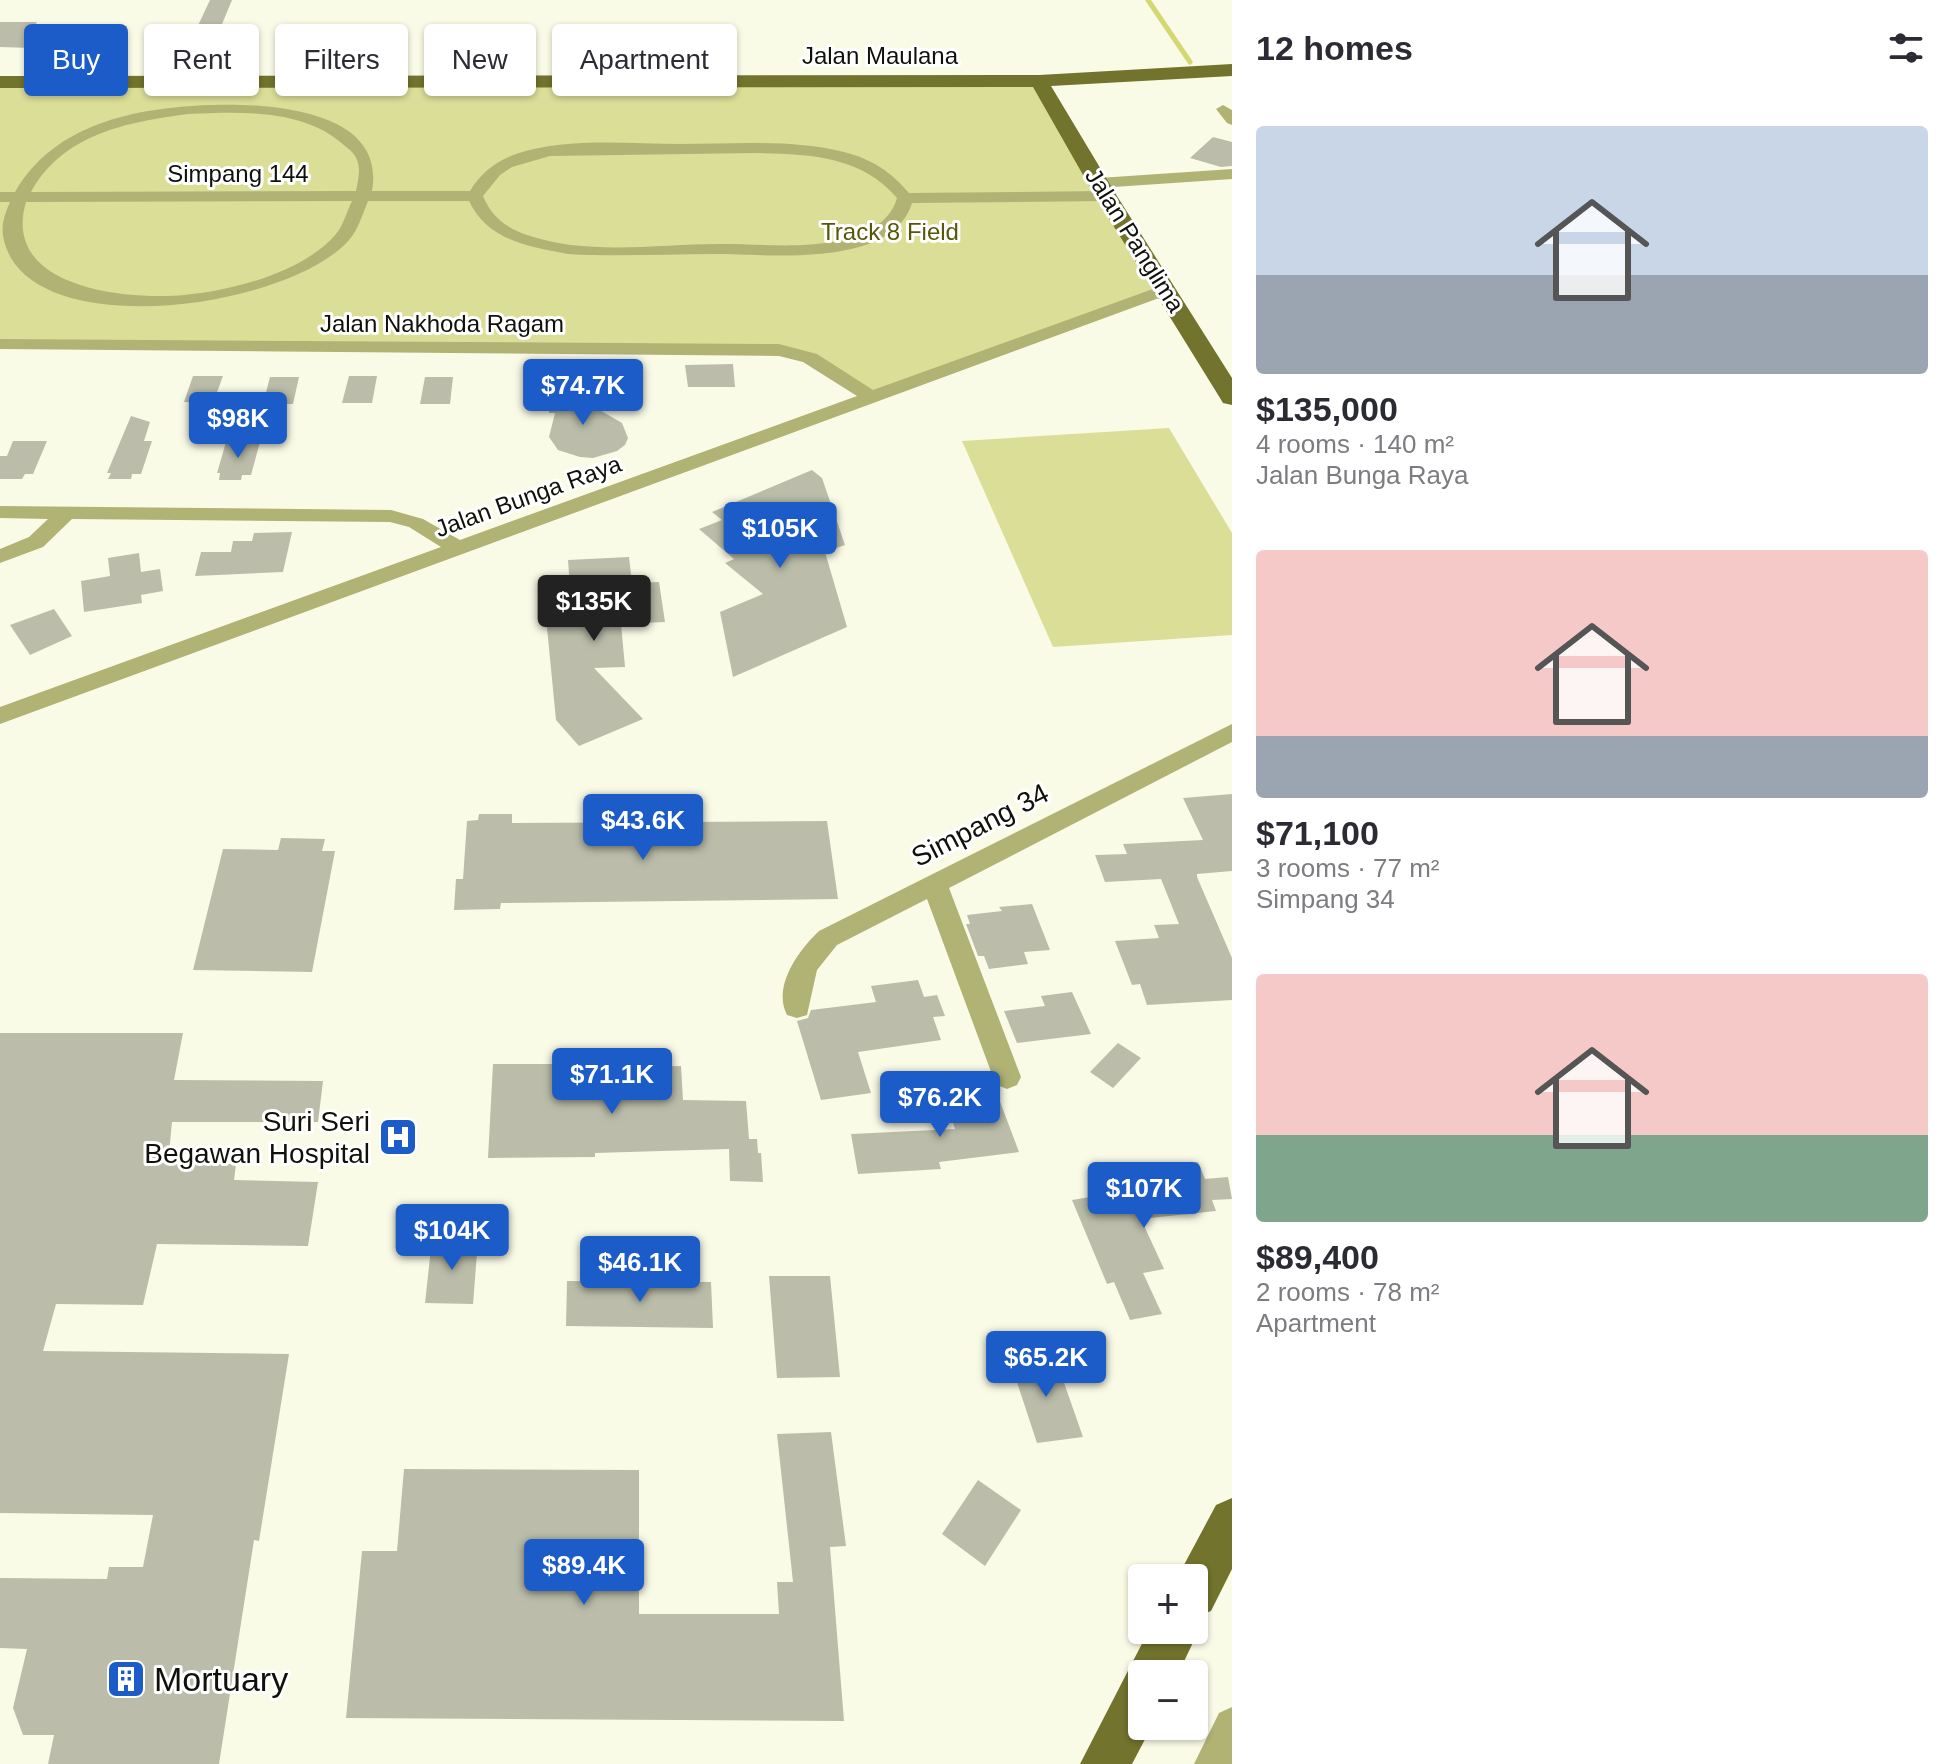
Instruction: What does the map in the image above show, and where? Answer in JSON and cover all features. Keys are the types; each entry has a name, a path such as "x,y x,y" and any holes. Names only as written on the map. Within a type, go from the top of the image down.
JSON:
{"main road":[{"name":"Jalan Maulana","path":"259,82 1039,81 1232,70"},
{"name":"Jalan Panglima","path":"1039,81 1232,398"},
{"name":"Jalan Maulana","path":"0,82 144,82"},
{"path":"1208,1567 1232,1521"},
{"path":"1105,1764 1128,1720"}],"street":[{"path":"225,109 230,96"},
{"path":"225,109 294,115 318,123 349,140 367,160 361,209 350,231 330,251 309,264 248,290 193,301 143,324 129,302 79,293 45,280 15,254 7,228 20,197 44,160 63,145 86,133 159,113 225,109"},
{"path":"785,149 813,151 848,159 890,179 905,198 904,208 897,219 885,228 826,248 579,249 549,246 505,231 485,216 475,196 480,186 501,166 545,151 785,149"},
{"path":"905,198 1102,189 1232,174"},
{"name":"Simpang 144","path":"0,197 475,196"},
{"name":"Jalan Bunga Raya","path":"0,716 1164,290"},
{"name":"Jalan Nakhoda Ragam","path":"0,344 143,324 779,350 810,358 872,397"},
{"path":"0,512 391,516 416,523 460,549"},
{"path":"0,557 36,542 67,512"},
{"name":"Simpang 34","path":"797,1007 796,988 802,969 811,954 828,938 1232,732"},
{"path":"935,884 1007,1077"},
{"path":"1213,1764 1232,1726"}],"green space":[{"name":"Track 8 Field","path":"536,81 552,81 552,96 737,96 737,81 1039,81 1164,290 872,397 795,353 0,344 0,82 24,82 24,96 128,96 128,82 144,82 144,96 259,96 259,82 275,82 275,96 408,96 408,82 424,82 424,96 536,96"},
{"path":"1169,428 1232,533 1232,635 1053,647 962,441"}],"building":[{"path":"210,0 232,0 222,24 199,24"},
{"path":"0,22 37,22 24,24 24,48 0,47"},
{"path":"1213,137 1232,142 1232,166 1221,167 1190,158"},
{"path":"733,364 735,387 688,387 685,365"},
{"path":"193,376 223,376 213,403 184,402"},
{"path":"349,376 377,376 372,403 342,403"},
{"path":"270,377 299,377 293,404 263,404"},
{"path":"425,377 453,377 450,404 420,404"},
{"path":"550,381 622,423 628,438 625,445 617,451 593,458 558,450 549,437 555,413 549,413"},
{"path":"131,416 150,422 144,441 152,441 141,474 132,474 131,479 108,479 111,473 107,473"},
{"path":"13,441 47,441 33,474 25,474 22,479 0,479 0,456 7,456"},
{"path":"226,442 260,442 251,475 242,475 241,480 219,480 220,473 217,473"},
{"path":"812,470 822,478 845,545 825,552 847,627 733,677 720,612 763,594 725,563 734,559 699,529 722,520 712,512"},
{"path":"292,532 283,572 195,576 201,552 231,552 233,541 252,541 254,533"},
{"path":"139,553 141,572 160,569 163,591 141,595 142,603 84,612 81,581 110,576 108,558"},
{"path":"629,557 632,583 659,582 665,622 621,624 625,667 594,668 643,719 579,746 556,720 543,587 570,586 568,560"},
{"path":"54,609 72,636 30,655 10,625"},
{"path":"1232,794 1232,871 1197,874 1197,877 1232,958 1232,1000 1147,1005 1140,984 1132,985 1115,941 1159,938 1154,925 1179,924 1161,879 1105,882 1095,855 1127,854 1123,844 1203,840 1183,798"},
{"path":"479,814 512,814 512,823 827,821 838,899 501,903 500,909 454,910 456,879 463,879 467,821 478,820"},
{"path":"281,838 325,839 322,851 335,851 312,972 193,970 223,849 278,850"},
{"path":"1032,904 1050,950 1024,952 1028,964 989,969 984,956 978,956 966,924 970,924 967,915 1002,911 999,907"},
{"path":"918,980 924,997 937,995 945,1016 933,1017 941,1040 858,1052 871,1093 821,1100 797,1021 808,1018 811,1010 876,1002 871,986"},
{"path":"1072,992 1091,1034 1017,1043 1004,1011 1045,1006 1041,996"},
{"path":"0,1033 183,1033 174,1080 323,1081 318,1122 172,1122 168,1164 236,1164 234,1180 318,1182 308,1246 157,1244 143,1305 56,1304 43,1351 289,1354 259,1541 254,1540 219,1764 48,1764 54,1735 23,1735 13,1708 27,1649 0,1648 0,1578 107,1579 109,1567 143,1567 153,1515 0,1513"},
{"path":"1118,1043 1141,1058 1113,1088 1090,1072"},
{"path":"493,1064 577,1064 577,1068 681,1066 683,1100 746,1101 749,1139 757,1139 763,1182 730,1181 729,1149 595,1153 595,1157 488,1158"},
{"path":"996,1091 1019,1152 939,1162 941,1169 858,1174 851,1134 955,1129 945,1097"},
{"path":"1198,1162 1205,1179 1228,1177 1232,1199 1212,1200 1216,1211 1141,1219 1164,1269 1143,1273 1162,1314 1130,1320 1114,1282 1107,1284 1072,1200 1102,1195 1104,1200 1167,1190 1157,1166"},
{"path":"432,1239 478,1240 473,1304 425,1303"},
{"path":"769,1276 830,1276 840,1377 777,1378"},
{"path":"567,1281 711,1282 713,1328 566,1326"},
{"path":"1054,1354 1083,1437 1037,1443 1010,1361"},
{"path":"831,1432 846,1546 830,1547 844,1721 346,1718 362,1551 397,1551 404,1469 639,1470 639,1614 779,1614 777,1582 793,1582 777,1434"},
{"path":"978,1480 1021,1510 985,1566 942,1534"}],"waterway":[{"path":"1148,0 1190,62"}],"place":[{"name":"Suri Seri Begawan Hospital","path":"398,1137"},
{"name":"Mortuary","path":"126,1679"}]}
